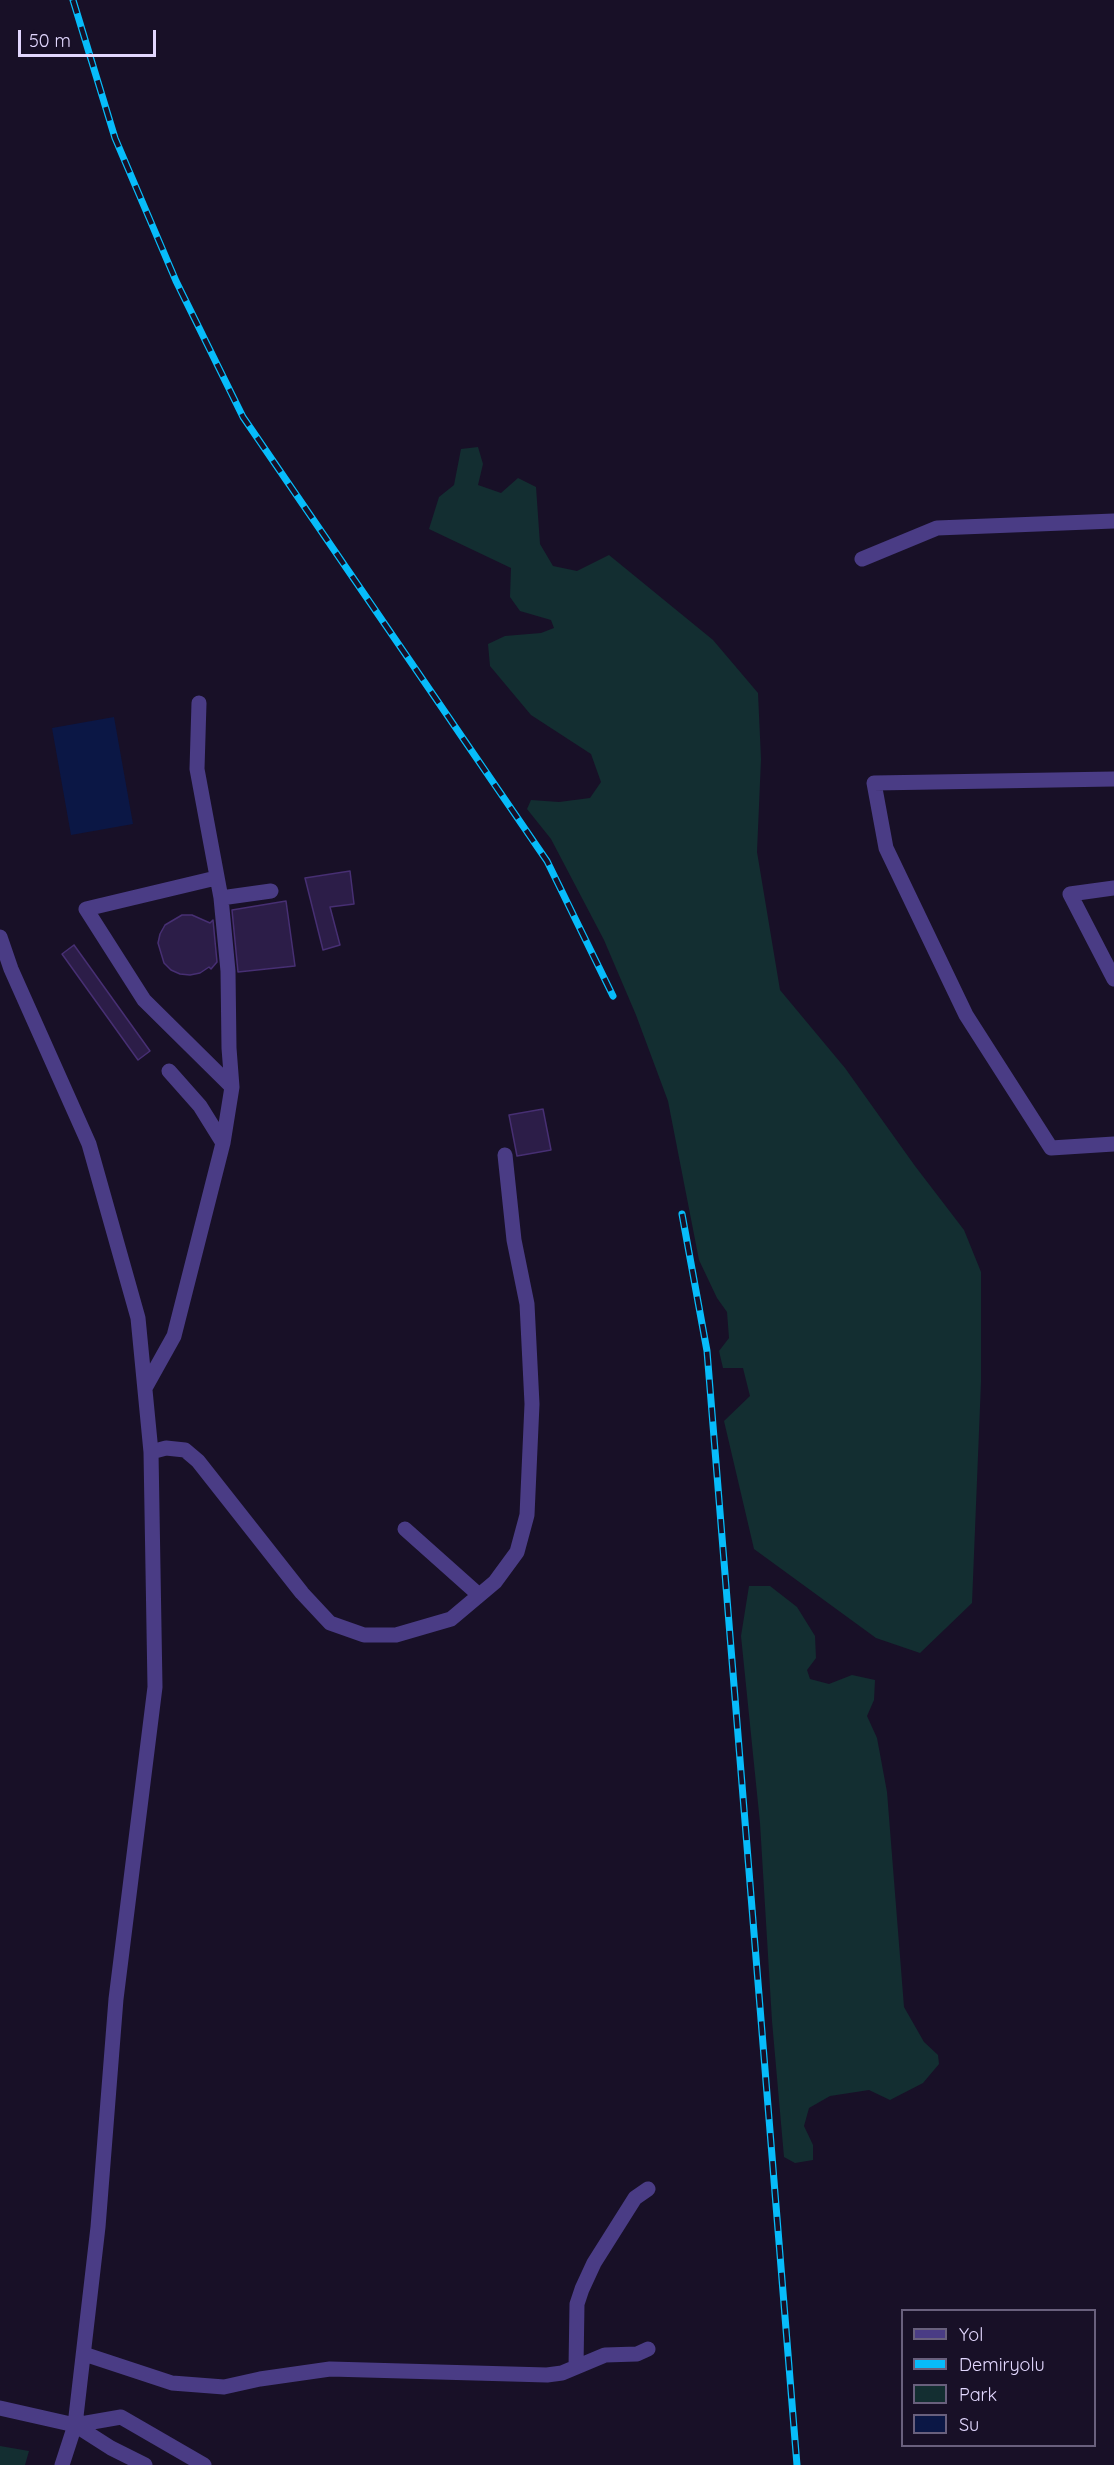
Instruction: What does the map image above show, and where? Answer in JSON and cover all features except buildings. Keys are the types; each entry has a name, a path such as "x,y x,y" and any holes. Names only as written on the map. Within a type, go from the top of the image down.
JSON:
{"street":[{"path":"862,559 937,528 1114,521"},
{"path":"145,1388 174,1336 223,1143 232,1087 228,971 220,898 197,769 199,703"},
{"path":"1114,779 874,783 886,848 966,1015 1051,1148 1114,1144"},
{"path":"216,878 86,909 144,1000 232,1087"},
{"path":"1114,888 1070,894 1114,979"},
{"path":"220,898 271,891"},
{"path":"0,937 11,969 88,1144 138,1318 151,1452 155,1687 116,1999 98,2227 84,2354 75,2425 62,2465"},
{"path":"169,1071 200,1106 223,1143"},
{"path":"151,1452 166,1448 185,1450 198,1461 302,1593 330,1623 364,1635 396,1635 451,1619 495,1582 517,1552 527,1515 532,1404 526,1287 514,1240 505,1155"},
{"path":"405,1529 479,1595"},
{"path":"576,2367 578,2304 582,2289 594,2263 635,2199 648,2189"},
{"path":"84,2354 172,2383 224,2387 260,2379 330,2369 547,2375 562,2373 605,2355 637,2354 648,2349"},
{"path":"0,2408 75,2425 111,2448 145,2465"},
{"path":"75,2425 121,2417 204,2465"}],"green space":[{"path":"478,447 483,464 478,485 501,493 518,478 536,487 540,544 553,566 577,571 609,555 713,640 758,693 761,759 757,852 780,990 845,1068 964,1230 981,1272 981,1382 972,1603 920,1653 876,1638 754,1549 724,1421 750,1396 743,1368 723,1368 719,1351 729,1338 727,1312 717,1298 699,1260 668,1101 636,1015 604,940 551,839 527,809 531,800 559,802 590,798 601,782 591,754 531,715 490,666 488,644 505,636 541,633 554,628 551,620 520,611 510,597 511,568 429,529 439,497 454,485 461,449"},
{"path":"749,1586 770,1586 797,1607 815,1636 816,1658 807,1670 810,1679 829,1684 852,1675 875,1680 874,1700 867,1716 877,1738 887,1792 904,2007 924,2042 938,2055 939,2064 923,2083 890,2100 869,2090 830,2096 809,2108 804,2126 813,2145 813,2160 795,2163 784,2157 772,2021 760,1823 741,1636"},
{"path":"0,2446 29,2451 25,2465 0,2465"}],"water":[{"path":"114,717 133,824 71,835 52,728"}],"railway":[{"path":"73,0 115,138 176,281 243,417 547,861 613,996"},
{"path":"682,1214 707,1351 797,2465"}]}
